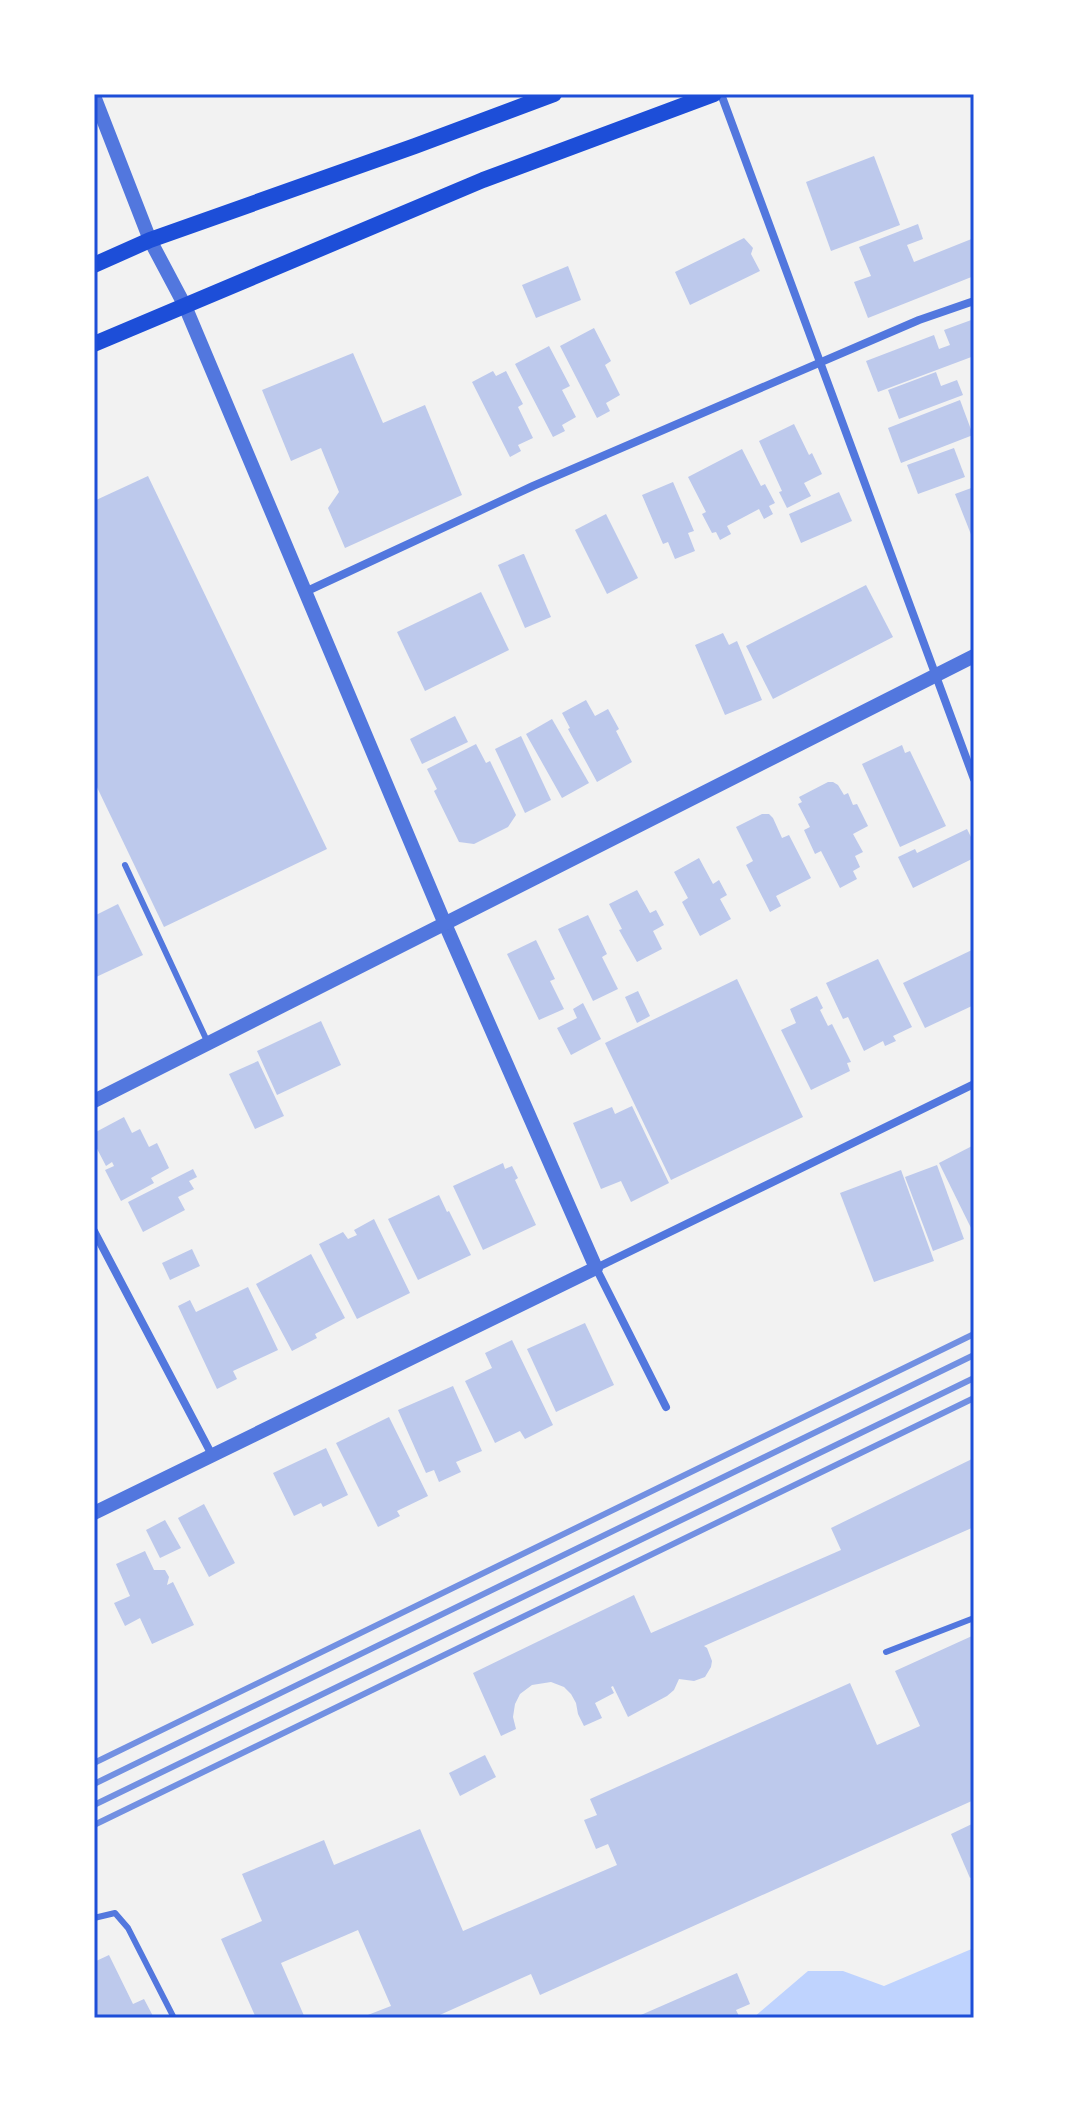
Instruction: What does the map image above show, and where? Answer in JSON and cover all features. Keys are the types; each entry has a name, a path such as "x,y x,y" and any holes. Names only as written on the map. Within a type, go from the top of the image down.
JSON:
{"main road":[{"path":"94,265 150,240 554,94"},
{"path":"94,344 483,180 714,94"}],"street":[{"path":"721,94 974,779"},
{"path":"94,96 150,240 185,306 445,924 596,1268 666,1407"},
{"path":"304,593 533,486 919,320 974,301"},
{"path":"94,1101 974,656"},
{"path":"94,1513 974,1084"},
{"path":"94,1231 212,1455"}],"lane":[{"path":"125,865 208,1043"},
{"path":"886,1652 974,1618"},
{"path":"94,1918 115,1913 128,1928 174,2018"}],"water":[{"path":"974,1948 974,2018 753,2018 808,1971 843,1971 884,1986"}],"building":[{"path":"874,156 900,225 831,251 806,182"},
{"path":"918,224 923,239 907,245 914,262 974,238 974,276 868,318 854,282 871,276 859,247"},
{"path":"744,238 753,248 751,254 760,271 690,305 675,272"},
{"path":"568,266 581,300 536,318 522,285"},
{"path":"974,319 974,356 878,392 866,361 934,335 939,349 950,345 944,330"},
{"path":"594,328 611,361 605,365 620,395 606,403 610,411 597,418 560,346"},
{"path":"549,346 570,386 562,390 576,417 562,425 565,431 553,437 515,364"},
{"path":"353,353 383,423 425,405 462,495 345,548 328,508 339,492 321,448 291,461 262,390"},
{"path":"493,371 496,376 506,371 523,404 518,407 533,438 518,445 521,451 510,457 472,382"},
{"path":"936,372 941,386 957,380 963,395 899,419 888,390"},
{"path":"960,400 973,435 901,463 888,428"},
{"path":"794,424 822,474 804,483 811,496 787,508 759,441"},
{"path":"954,448 965,477 918,494 907,465"},
{"path":"742,449 761,486 765,484 775,503 769,506 773,514 764,519 759,509 727,526 731,534 720,540 716,532 712,533 702,514 706,512 688,477"},
{"path":"148,476 327,849 164,927 94,781 94,501"},
{"path":"673,482 694,531 688,533 695,551 675,559 668,542 663,544 642,495"},
{"path":"974,487 974,542 955,494"},
{"path":"839,492 852,521 801,543 789,514"},
{"path":"606,514 638,578 607,594 575,530"},
{"path":"524,554 551,617 525,628 498,565"},
{"path":"866,585 893,637 773,699 746,646"},
{"path":"481,592 509,650 425,691 397,632"},
{"path":"723,633 729,645 737,641 762,700 725,715 695,645"},
{"path":"586,700 595,716 608,709 632,762 597,782 562,713"},
{"path":"455,716 468,742 422,764 410,739"},
{"path":"552,719 589,783 562,798 526,734"},
{"path":"521,736 551,800 525,813 495,749"},
{"path":"476,744 486,763 490,761 516,815 508,827 474,844 459,842 434,791 437,789 427,769"},
{"path":"902,745 905,753 910,751 946,826 900,847 862,764"},
{"path":"828,782 838,785 844,795 848,793 868,826 853,834 863,852 855,856 860,867 853,871 857,879 840,888 821,851 815,854 804,830 810,827 798,804 802,802 799,797"},
{"path":"762,814 773,818 782,838 789,835 811,878 776,896 781,906 770,912 746,865 753,861 736,827"},
{"path":"967,829 974,843 974,858 913,888 898,857 915,849 917,853"},
{"path":"699,858 713,884 719,880 727,895 720,899 731,919 700,936 682,902 688,898 674,872"},
{"path":"637,890 650,913 656,910 664,925 653,931 662,949 637,962 609,904"},
{"path":"118,904 143,955 94,978 94,916"},
{"path":"588,915 607,954 602,957 618,989 593,1001 558,929"},
{"path":"536,940 555,979 550,981 564,1009 539,1020 507,954"},
{"path":"974,949 974,1005 925,1028 903,983"},
{"path":"878,959 912,1027 893,1036 896,1041 885,1046 883,1041 864,1051 848,1017 843,1019 826,983"},
{"path":"737,979 803,1117 671,1180 605,1043"},
{"path":"638,991 650,1016 637,1023 625,997"},
{"path":"817,996 828,1026 832,1024 851,1062 847,1063 850,1071 811,1090 781,1030 796,1023 790,1009"},
{"path":"583,1003 601,1039 571,1055 557,1028 577,1018 573,1009"},
{"path":"321,1021 341,1065 277,1095 257,1051"},
{"path":"258,1061 284,1116 255,1129 229,1074"},
{"path":"632,1106 669,1183 631,1202 621,1181 601,1189 573,1123 612,1107 615,1114"},
{"path":"124,1117 132,1133 140,1129 149,1147 157,1143 169,1168 151,1178 154,1183 121,1201 105,1170 114,1166 112,1162 106,1166 94,1143 94,1133"},
{"path":"974,1145 974,1234 939,1163"},
{"path":"503,1163 505,1169 512,1166 518,1178 515,1180 536,1225 483,1250 453,1186"},
{"path":"937,1165 964,1239 933,1251 905,1177"},
{"path":"193,1169 197,1177 189,1181 194,1189 178,1197 185,1210 143,1232 128,1202"},
{"path":"901,1170 934,1261 874,1282 840,1193"},
{"path":"439,1195 471,1255 418,1280 388,1219"},
{"path":"374,1219 410,1293 357,1319 319,1244 343,1232 348,1239 357,1235 354,1230"},
{"path":"192,1249 200,1266 170,1280 162,1263"},
{"path":"311,1254 345,1318 292,1351 256,1284"},
{"path":"248,1287 278,1350 233,1371 237,1379 217,1389 178,1306 190,1300 196,1312"},
{"path":"585,1323 614,1385 556,1412 527,1349"},
{"path":"512,1340 553,1425 525,1439 520,1431 495,1443 465,1381 492,1368 485,1353"},
{"path":"453,1386 482,1451 456,1462 461,1472 439,1482 434,1470 426,1473 398,1410"},
{"path":"389,1417 428,1496 397,1511 400,1516 378,1527 336,1443"},
{"path":"326,1448 348,1495 294,1516 273,1473"},
{"path":"974,1458 974,1527 704,1646 712,1661 705,1677 694,1681 679,1679 667,1696 628,1717 613,1686 614,1693 595,1703 602,1718 584,1726 576,1703 564,1687 551,1682 532,1685 520,1694 515,1704 513,1717 516,1729 501,1736 473,1673 634,1595 651,1633 841,1550 831,1528"},
{"path":"204,1504 235,1563 209,1577 178,1518"},
{"path":"165,1520 181,1548 160,1558 146,1530"},
{"path":"145,1551 154,1570 165,1570 169,1577 167,1585 173,1582 194,1625 152,1644 140,1618 125,1626 114,1603 130,1596 116,1564"},
{"path":"972,1636 974,1800 540,1995 531,1974 433,2018 360,2018 391,2006 358,1930 281,1963 305,2018 256,2018 221,1939 262,1921 242,1874 324,1840 334,1865 420,1829 463,1931 617,1865 608,1844 596,1849 584,1820 597,1815 590,1799 850,1683 877,1745 920,1726 895,1671"},
{"path":"485,1755 496,1777 460,1796 449,1773"},
{"path":"974,1823 974,1876 970,1878 951,1834"},
{"path":"109,1955 133,2004 144,1999 154,2018 94,2018 94,1962"},
{"path":"737,1973 750,2004 736,2010 740,2018 634,2018"}],"railway":[{"path":"94,1763 974,1334"},
{"path":"94,1784 974,1355"},
{"path":"94,1805 974,1378"},
{"path":"94,1825 974,1398"}]}
